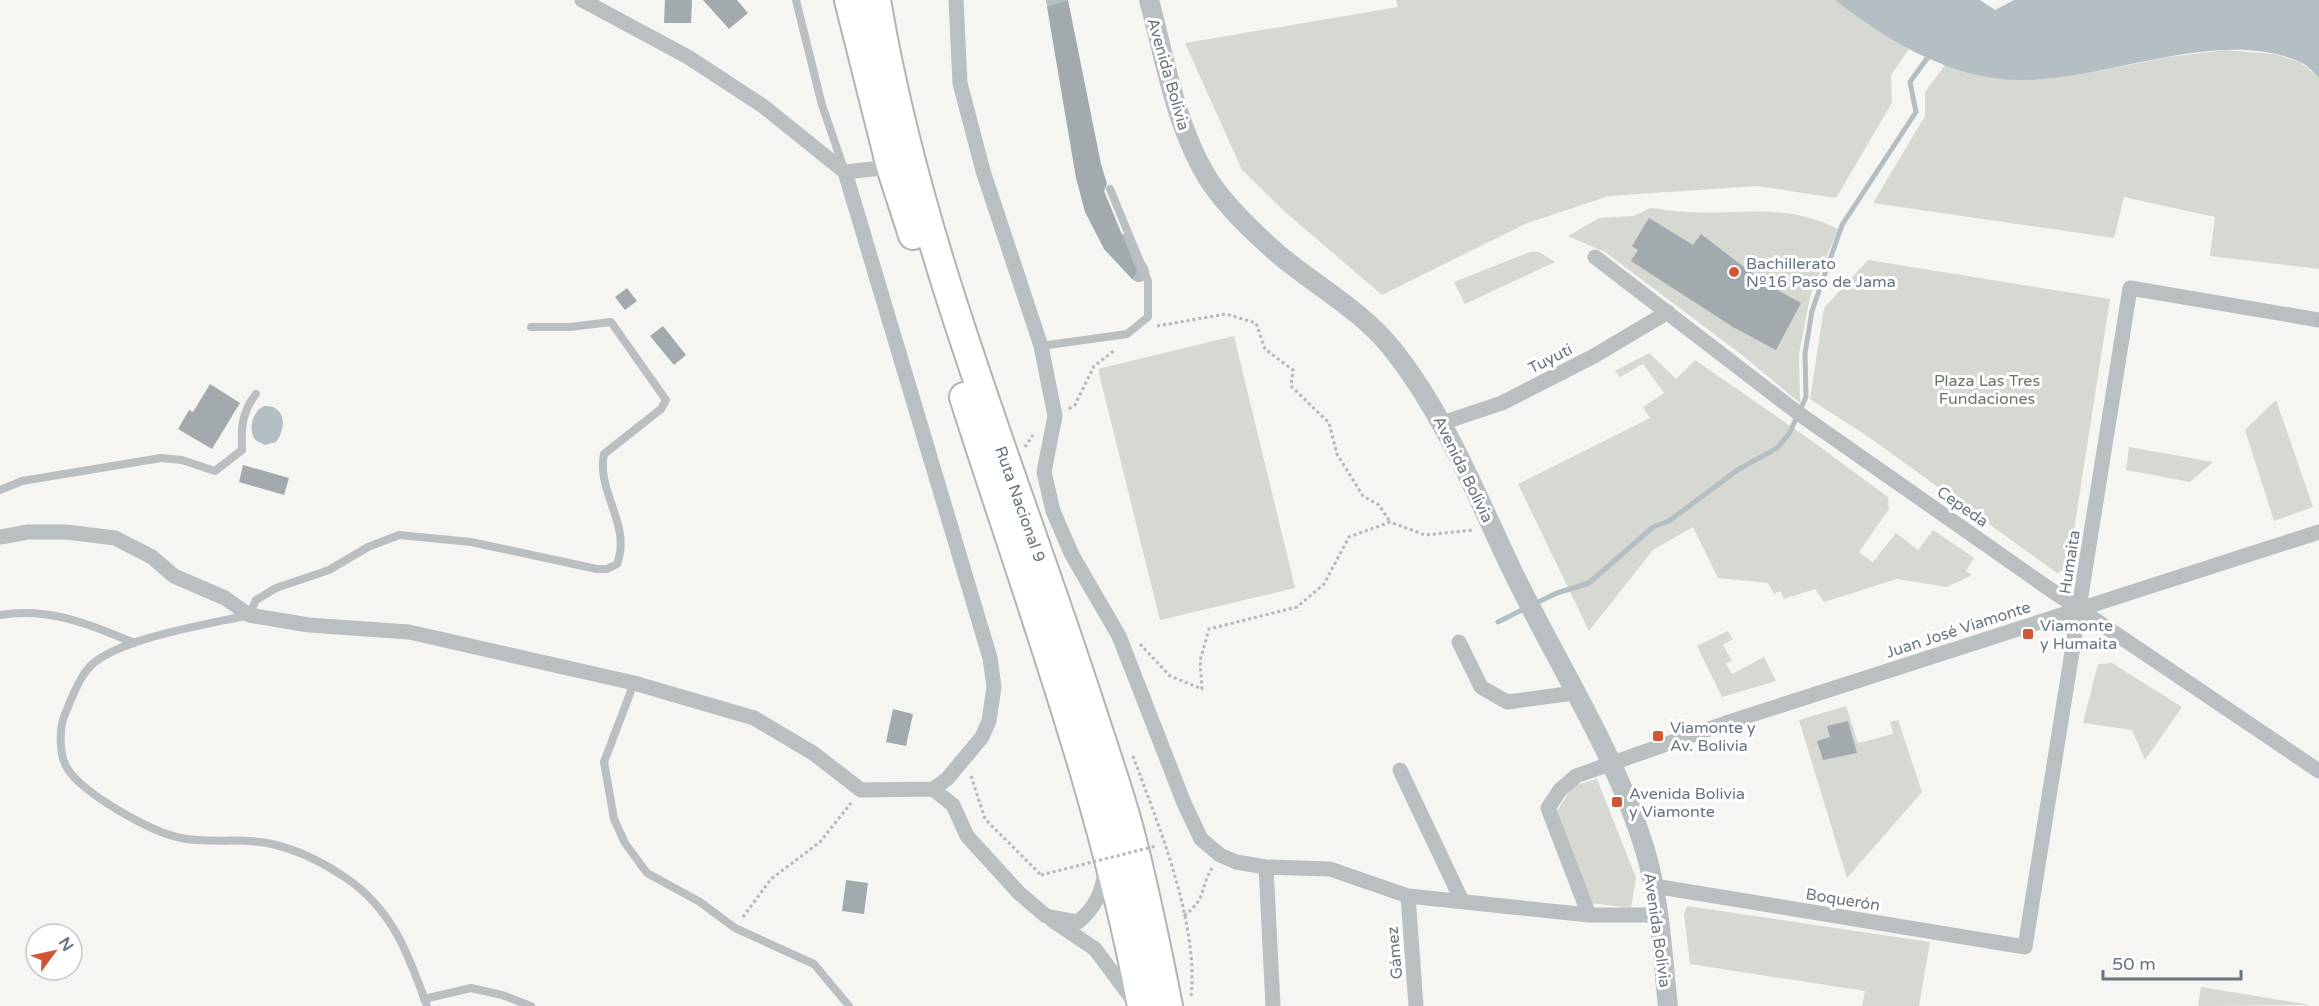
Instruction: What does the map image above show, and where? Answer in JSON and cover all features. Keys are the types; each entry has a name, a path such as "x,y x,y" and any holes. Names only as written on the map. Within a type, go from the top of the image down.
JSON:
{"highway":[{"name":"Ruta Nacional 9","path":"849,0 891,167 1056,677 1108,849 1127,928 1140,1006"},
{"name":"Ruta Nacional 9","path":"876,0 886,57 920,193 964,341 1063,622 1128,826 1168,1006"}],"street":[{"path":"0,537 28,532 66,532 115,538 152,557 174,576 225,598 249,615 309,625 409,632 634,683 754,718 813,753 861,790 933,789 947,779 982,737 989,722 994,687 990,658 845,172 763,106 706,69 582,0"},
{"path":"956,0 960,83 983,171 1041,346 1055,416 1044,472 1053,511 1072,555 1119,636 1184,802 1201,839 1220,855 1236,862 1266,867 1330,869 1408,896 1589,915 1658,915"},
{"name":"Avenida Bolivia","path":"1149,0 1184,126 1209,180 1225,201 1276,252 1367,323 1392,347 1414,377 1442,423 1510,565 1610,762 1636,822 1654,886 1668,1006"},
{"path":"845,172 891,167"},
{"name":"Cepeda","path":"1595,257 1798,413 2080,609 2319,771"},
{"name":"Humaita","path":"2025,947 2130,288 2319,320"},
{"name":"Tuyuti","path":"1442,423 1502,403 1594,356 1668,312"},
{"name":"Juan José Viamonte","path":"1589,915 1548,808 1560,790 1576,776 1610,762 2319,532"},
{"path":"1459,642 1481,687 1507,702 1575,693"},
{"path":"1400,770 1462,901"},
{"path":"933,789 953,805 967,836 987,860 1046,915 1095,949 1140,1006"},
{"path":"1046,915 1078,922 1092,910 1103,886 1108,849"},
{"path":"1266,867 1273,1006"},
{"name":"Boquerón","path":"1654,886 2025,947"},
{"name":"Gámez","path":"1408,896 1416,1006"}],"lane":[{"path":"796,0 822,105 845,172"},
{"path":"1041,346 1127,334 1149,317 1148,281 1110,189"},
{"path":"531,327 570,327 611,322 666,400 661,409 604,454 602,467 621,539 621,552 617,564 607,569 597,569 471,542 399,536 368,547 328,570 276,588 256,600 249,615 134,643 109,653 87,669 62,720 61,742 66,767 89,790 113,807 159,832 182,838 215,842 245,840 271,844 296,851 345,877 384,911 398,934 425,1002 471,988 502,995 531,1006"},
{"path":"0,490 22,481 161,458 182,459 215,471 242,450 242,423 248,404 256,394"},
{"path":"0,615 42,613 83,620 134,643"},
{"path":"634,683 604,762 614,819 626,843 647,873 700,902 735,928 814,964 849,1006"}],"path":[{"path":"1153,327 1226,314 1256,323 1265,349 1293,370 1291,386 1329,423 1337,454 1363,496 1379,505 1390,522 1425,535 1448,535 1492,527"},
{"path":"1022,452 1040,426 1075,405 1094,366 1117,349"},
{"path":"1119,636 1137,640 1170,676 1202,689 1200,661 1209,629 1297,607 1324,584 1349,537 1390,522"},
{"path":"965,758 986,819 1041,875 1156,846"},
{"path":"735,928 755,897 771,879 820,842 861,790"},
{"path":"1184,916 1195,907 1204,892 1208,875 1220,855"},
{"path":"1185,966 1187,974 1194,970"}],"green space":[{"path":"1396,0 1835,0 1909,49 1891,75 1892,103 1836,198 1757,186 1609,196 1525,224 1382,295 1284,211 1242,170 1185,43 1398,7"},
{"path":"2226,50 2274,54 2300,62 2319,78 2319,269 2210,256 2215,217 2124,197 2114,238 1873,203 1925,116 1925,92 1945,65 1967,72 2099,71 2169,57"},
{"path":"1650,208 1682,212 1763,212 1799,215 1838,229 1810,297 1799,354 1800,403 1742,355 1605,252 1568,236 1599,218 1634,216"},
{"path":"1530,252 1539,252 1555,262 1465,304 1454,282"},
{"name":"Plaza Las Tres Fundaciones","path":"1868,260 2110,299 2068,568 2057,573 1870,438 1810,399 1824,308"},
{"path":"1234,336 1295,588 1160,620 1098,369"},
{"path":"1649,353 1676,379 1695,360 1888,497 1889,509 1859,552 1873,562 1896,533 1918,550 1933,530 1974,558 1966,571 1972,575 1947,587 1897,579 1824,602 1815,589 1784,599 1780,591 1774,594 1768,583 1718,578 1693,527 1653,550 1589,631 1518,484 1650,418 1643,407 1664,393 1643,364 1620,377 1615,371"},
{"path":"2276,400 2313,507 2274,521 2245,430"},
{"path":"2129,447 2213,462 2190,482 2126,470"},
{"path":"1728,631 1733,639 1723,645 1732,661 1726,664 1732,674 1764,657 1776,681 1722,697 1697,646"},
{"path":"2112,663 2182,707 2145,760 2132,730 2083,723 2098,664"},
{"path":"1846,706 1858,743 1893,734 1890,722 1898,720 1922,792 1847,878 1799,720"},
{"path":"1597,779 1636,878 1631,908 1591,903 1557,811 1573,786"},
{"path":"1687,906 1930,942 1919,1006 1862,1006 1865,991 1690,964 1684,914"},
{"path":"2201,987 2311,1005 2198,1006"}],"shaded area":[{"path":"1835,0 1980,0 1995,10 2014,0 2319,0 2319,78 2298,61 2264,52 2228,50 2190,53 2075,75 2038,79 2002,79 1956,69 1913,51 1873,27"},
{"path":"264,406 277,409 283,424 276,442 265,445 255,440 252,430 254,416"}],"building":[{"path":"665,0 692,0 691,23 664,23"},
{"path":"703,0 737,0 748,13 729,29"},
{"path":"1068,0 1107,184 1104,191 1137,271 1132,279 1104,249 1085,212 1076,178 1047,7"},
{"name":"Bachillerato Nº16 Paso de Jama","path":"1649,218 1693,245 1701,234 1766,284 1801,303 1776,350 1733,327 1631,261 1638,250 1632,246"},
{"path":"627,288 637,301 625,310 615,297"},
{"path":"663,326 686,355 674,365 650,336"},
{"path":"210,384 240,403 212,449 178,429 189,410 193,412"},
{"path":"243,465 289,478 284,495 239,482"},
{"path":"893,709 913,714 906,746 886,742"},
{"path":"1848,721 1857,753 1823,760 1817,741 1830,737 1827,726"},
{"path":"846,880 868,883 864,914 842,911"}],"waterway":[{"path":"1056,0 1057,4"},
{"path":"1534,604 1557,593 1589,583 1653,527 1669,521 1739,469 1777,448 1789,434 1806,397 1805,353 1812,311 1842,225 1916,112 1910,82 1928,57 1935,56"},
{"path":"1122,244 1139,272"},
{"path":"1498,622 1526,608"}],"place":[{"name":"Bachillerato Nº16 Paso de Jama","path":"1734,272"},
{"name":"Viamonte y Humaita","path":"2028,634"},
{"name":"Viamonte y Av. Bolivia","path":"1658,736"},
{"name":"Avenida Bolivia y Viamonte","path":"1617,802"}]}
